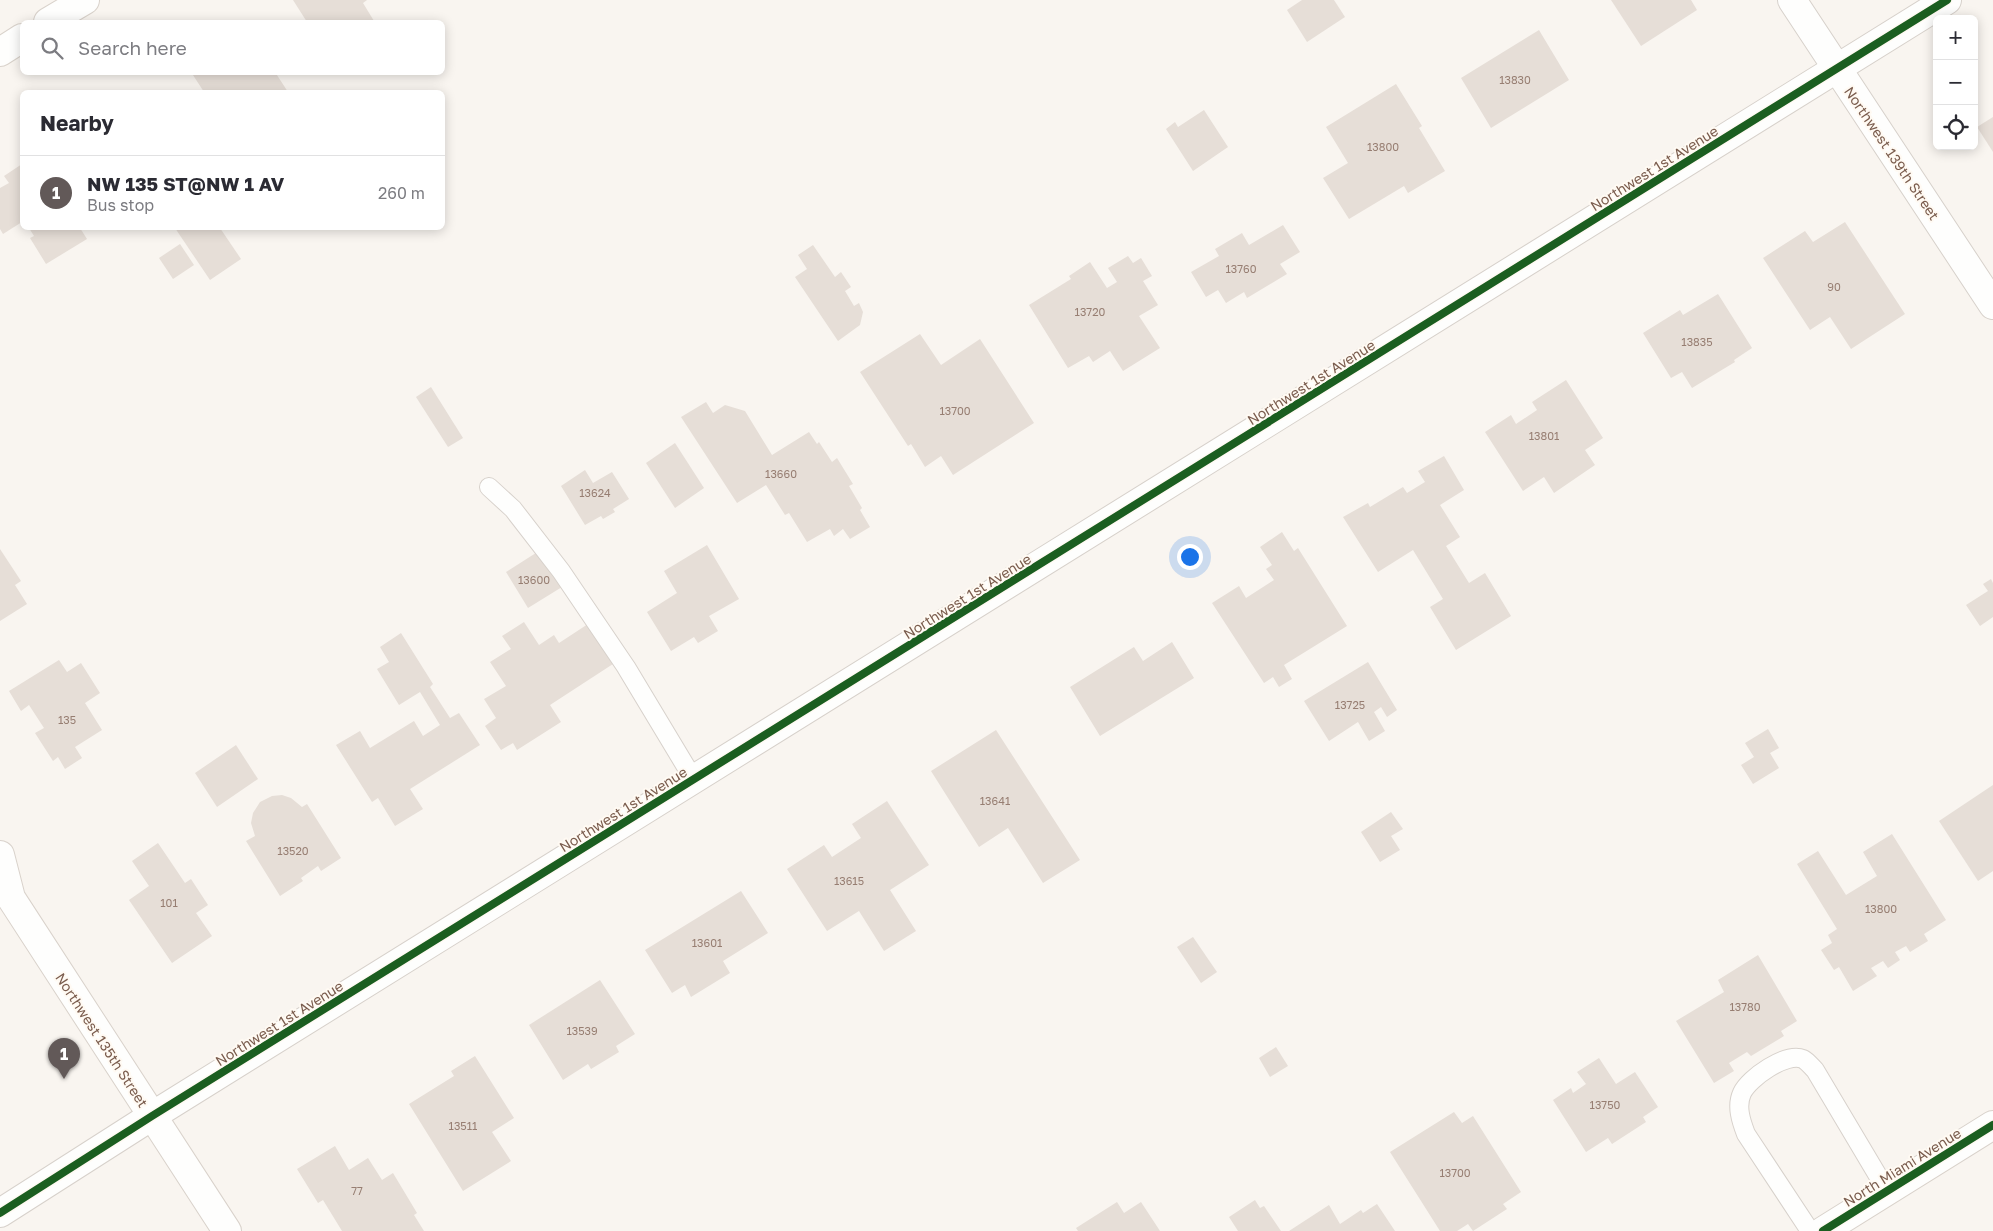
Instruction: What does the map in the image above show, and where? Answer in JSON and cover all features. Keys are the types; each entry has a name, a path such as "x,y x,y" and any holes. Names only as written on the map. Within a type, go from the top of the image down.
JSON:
{"street":[{"path":"51,20 85,0"},
{"name":"Northwest 139th Street","path":"1792,0 1993,305"},
{"name":"Northwest 1st Avenue","path":"0,1213 152,1116 1947,0"},
{"path":"0,52 20,39"},
{"name":"Northwest 135th Street","path":"0,856 5,895 227,1231"},
{"name":"North Miami Avenue","path":"1824,1231 1993,1125"}],"lane":[{"path":"489,487 514,509 561,571 626,667 694,780"},
{"path":"1810,1231 1746,1134 1741,1120 1739,1106 1742,1093 1749,1082 1760,1073 1780,1062 1793,1058 1804,1059 1815,1070 1887,1191"}],"building":[{"path":"293,0 367,0 363,3 373,20 306,20"},
{"path":"1302,0 1334,0 1345,17 1307,42 1287,10"},
{"path":"1611,0 1691,0 1697,10 1641,46"},
{"path":"1539,30 1569,80 1491,128 1461,78"},
{"path":"193,75 277,75 287,90 236,90 203,90"},
{"path":"1396,84 1422,126 1419,128 1445,171 1408,193 1404,186 1349,219 1323,178 1348,163 1326,127"},
{"path":"1204,110 1228,147 1193,171 1166,129 1175,122 1178,127"},
{"path":"1993,117 1993,152 1978,129 1978,126"},
{"path":"20,165 20,223 3,234 0,229 0,188 9,183 4,176"},
{"path":"1845,222 1905,314 1851,349 1830,317 1810,330 1763,258 1805,231 1813,242"},
{"path":"1283,225 1300,252 1280,264 1287,274 1247,298 1244,292 1226,303 1218,290 1206,297 1191,272 1219,256 1215,249 1242,233 1249,245"},
{"path":"30,230 81,230 87,239 46,264 30,238 34,236"},
{"path":"176,230 221,230 241,259 210,280"},
{"path":"180,244 194,265 173,279 159,258"},
{"path":"813,245 835,277 841,272 851,287 845,291 854,306 859,303 863,312 860,325 838,341 795,277 807,269 798,255"},
{"path":"1128,256 1133,263 1141,258 1152,276 1143,281 1158,305 1139,316 1160,348 1123,371 1110,351 1093,362 1089,356 1068,368 1029,305 1071,279 1069,276 1090,262 1107,288 1117,282 1108,268"},
{"path":"1718,294 1752,348 1734,360 1735,362 1692,388 1682,372 1671,378 1643,333 1680,310 1683,315"},
{"path":"920,334 941,365 980,339 1034,423 953,475 941,456 925,467 911,444 908,446 860,372"},
{"path":"1566,380 1603,438 1585,450 1595,465 1554,493 1544,477 1523,491 1485,432 1511,415 1516,424 1537,410 1532,402"},
{"path":"431,387 463,438 448,447 416,397"},
{"path":"706,402 713,413 725,405 745,411 772,455 809,432 817,444 819,442 832,462 837,458 853,484 849,486 862,508 860,510 870,527 850,539 843,529 834,536 830,529 807,542 789,513 785,515 766,485 737,503 681,417"},
{"path":"675,443 704,488 675,508 646,463"},
{"path":"1444,456 1464,490 1440,505 1460,537 1446,546 1469,583 1485,573 1511,616 1456,650 1430,607 1443,599 1413,550 1378,572 1343,517 1368,503 1370,507 1403,487 1407,493 1425,482 1418,471"},
{"path":"585,470 593,483 612,472 629,499 613,509 615,512 603,519 601,516 585,525 561,486"},
{"path":"1282,532 1294,551 1298,548 1347,626 1284,665 1292,679 1279,687 1273,677 1264,683 1212,603 1239,586 1246,598 1274,580 1266,569 1272,565 1260,547"},
{"path":"707,545 739,599 709,616 718,631 698,643 694,637 671,651 647,612 677,593 664,571"},
{"path":"0,549 21,581 15,585 27,604 0,621"},
{"path":"539,551 562,587 528,608 506,572"},
{"path":"1991,579 1993,583 1993,617 1980,626 1966,605 1988,591 1983,584"},
{"path":"524,622 539,645 554,635 559,643 588,624 613,664 550,705 561,722 517,750 513,743 501,750 485,726 496,718 484,699 506,686 490,662 511,649 502,636"},
{"path":"401,633 433,684 430,687 450,718 459,713 480,745 410,789 423,809 395,826 378,798 372,802 336,745 360,731 370,748 414,721 423,736 440,725 420,692 399,705 377,669 389,662 380,647"},
{"path":"1172,642 1194,678 1100,736 1070,687 1134,647 1143,661"},
{"path":"59,660 67,672 81,663 100,693 85,703 102,730 75,747 82,758 65,769 58,757 53,761 35,733 44,728 29,705 21,711 9,691"},
{"path":"1368,662 1397,710 1387,717 1381,707 1374,712 1385,731 1369,741 1358,722 1329,741 1304,701"},
{"path":"1768,729 1779,748 1770,753 1779,768 1753,784 1741,765 1754,757 1745,743"},
{"path":"996,730 1080,860 1043,883 1008,828 979,847 931,771"},
{"path":"236,745 258,779 217,807 195,773"},
{"path":"1993,785 1993,871 1978,881 1939,821"},
{"path":"282,795 291,798 302,807 307,804 341,858 321,871 318,866 301,878 303,881 280,896 246,841 255,836 251,823 253,813 260,802 272,796"},
{"path":"887,801 929,865 890,890 916,931 884,951 859,911 827,931 787,869 824,845 832,857 861,838 852,824"},
{"path":"1391,812 1403,829 1391,836 1400,850 1380,862 1361,832"},
{"path":"1892,834 1946,920 1924,934 1928,941 1910,952 1906,946 1895,952 1900,960 1888,968 1883,961 1871,968 1877,976 1853,991 1839,967 1834,970 1821,950 1832,943 1828,935 1837,929 1797,864 1818,851 1846,895 1877,876 1863,852"},
{"path":"158,843 185,883 191,879 208,905 196,913 212,936 172,963 129,900 149,886 132,861"},
{"path":"741,891 768,933 723,961 730,973 691,997 685,985 672,993 645,950"},
{"path":"1193,937 1217,972 1201,983 1177,947"},
{"path":"1758,955 1797,1021 1781,1031 1784,1036 1751,1056 1747,1052 1729,1063 1734,1071 1714,1083 1676,1021 1724,992 1718,980"},
{"path":"600,980 635,1034 616,1046 619,1052 591,1069 588,1064 563,1080 529,1025"},
{"path":"1276,1047 1288,1066 1270,1077 1259,1058"},
{"path":"475,1056 514,1118 492,1132 511,1161 463,1191 409,1104 454,1076 451,1071"},
{"path":"1599,1058 1616,1084 1635,1072 1658,1107 1643,1117 1646,1122 1612,1144 1608,1138 1586,1152 1553,1100 1571,1088 1573,1093 1586,1084 1577,1072"},
{"path":"1454,1112 1462,1123 1473,1116 1521,1192 1503,1204 1507,1209 1473,1231 1468,1224 1457,1231 1440,1231 1390,1152"},
{"path":"335,1146 349,1170 368,1158 382,1180 393,1173 417,1213 414,1215 424,1231 342,1231 323,1200 318,1203 297,1169"},
{"path":"1255,1200 1260,1208 1264,1206 1281,1231 1238,1231 1229,1217"},
{"path":"1117,1202 1124,1213 1141,1202 1160,1231 1078,1231 1076,1228"},
{"path":"1377,1204 1395,1231 1289,1231 1329,1205 1340,1224 1361,1210 1363,1213"}],"cycle path":[{"path":"0,1213 152,1116 1947,0"},
{"path":"1823,1231 1993,1125"}],"place":[{"name":"NW 135 ST@NW 1 AV","path":"64,1079"}]}
